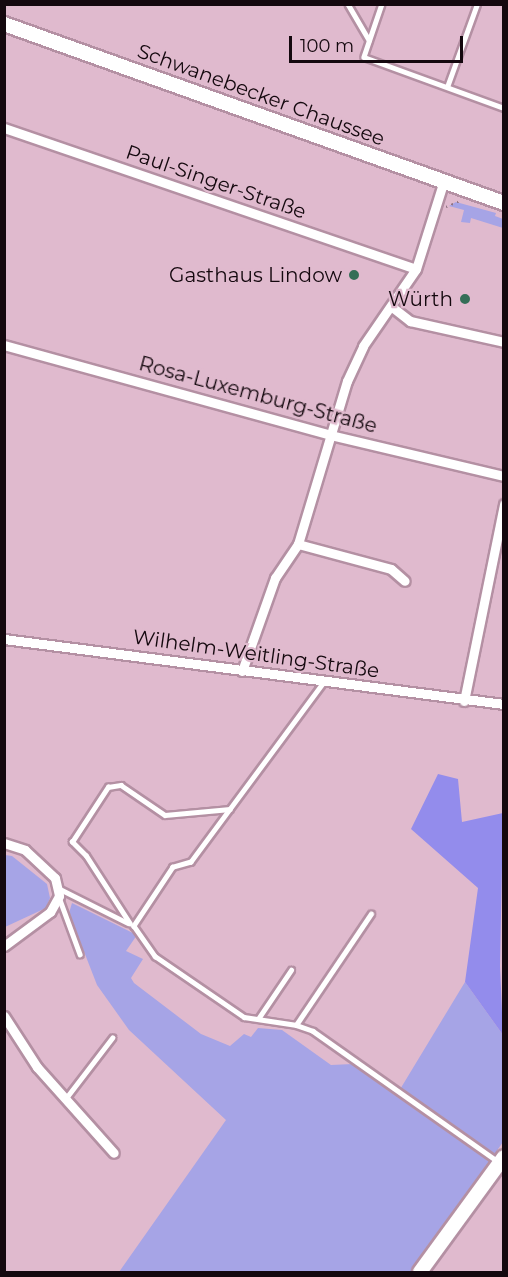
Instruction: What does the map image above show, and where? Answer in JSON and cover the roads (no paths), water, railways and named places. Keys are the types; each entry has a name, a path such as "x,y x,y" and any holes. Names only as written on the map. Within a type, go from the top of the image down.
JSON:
{"main road":[{"name":"Schwanebecker Chaussee","path":"4,24 504,203"},
{"path":"420,1272 501,1160"}],"street":[{"name":"Paul-Singer-Straße","path":"4,128 416,269"},
{"path":"242,671 275,578 298,544 330,435 355,361 416,269 444,180"},
{"path":"392,307 410,321 504,342"},
{"name":"Rosa-Luxemburg-Straße","path":"4,345 330,435 504,476"},
{"path":"464,700 504,504"},
{"path":"298,544 391,569 405,580"},
{"name":"Wilhelm-Weitling-Straße","path":"4,639 504,704"},
{"path":"4,843 25,850 55,878 58,893 51,912 4,946"},
{"path":"4,1016 37,1067 64,1100 114,1153"}],"lane":[{"path":"348,4 369,40"},
{"path":"382,4 364,57 504,108"},
{"path":"447,87 477,4"},
{"path":"132,925 173,867 191,862 325,681"},
{"path":"230,809 165,815 121,785 108,787 73,835 72,842 86,856 155,956 244,1017 296,1025 313,1031 501,1160"},
{"path":"58,893 132,925"},
{"path":"58,893 80,954"},
{"path":"296,1025 371,914"},
{"path":"258,1019 291,970"},
{"path":"64,1100 112,1038"}],"place":[{"name":"Gasthaus Lindow","path":"354,275"},
{"name":"Würth","path":"465,299"}]}
